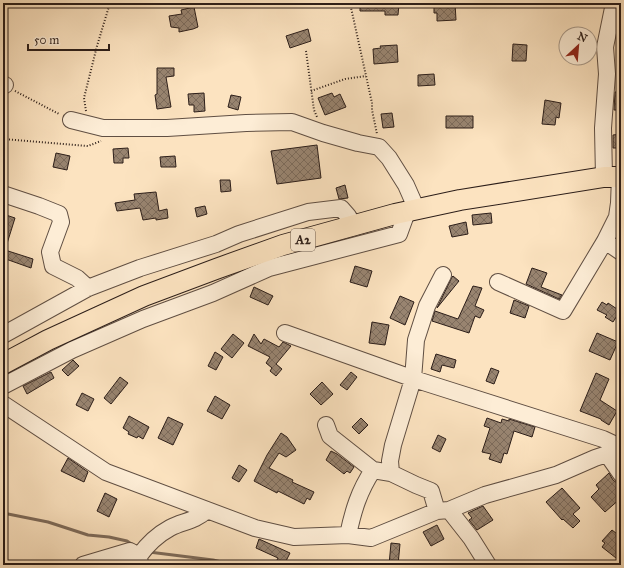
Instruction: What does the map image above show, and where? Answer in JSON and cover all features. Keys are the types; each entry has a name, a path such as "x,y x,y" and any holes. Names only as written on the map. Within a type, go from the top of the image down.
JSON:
{"main road":[{"name":"A2","path":"3,364 48,340 151,293 283,245 460,200 615,177"}],"street":[{"path":"498,282 563,311 605,241 617,217 619,203 615,177 603,128 607,74 605,47 614,3"},
{"path":"3,386 79,347 213,293 270,268 399,234 412,211 406,185 389,158 379,147 358,143 323,133 292,122 161,128 103,128 71,120"},
{"path":"3,194 59,214 61,222 50,252 53,266 77,278 88,288"},
{"path":"3,335 88,288 140,268 216,244 239,234 308,212 341,208 354,226"},
{"path":"605,241 621,252"},
{"path":"391,473 390,461 393,445 413,379 416,340 427,306 443,275"},
{"path":"285,333 413,379 603,439 616,449 621,474"},
{"path":"3,404 106,472 255,528 294,537 348,536 371,538 485,496 556,474 616,449"},
{"path":"326,425 330,436 373,470 391,473 431,491 443,511 471,538 488,565"},
{"path":"348,536 354,506 366,480 373,470"},
{"path":"83,565 130,551 139,560 148,544 170,528 199,517 207,510"}],"path":[{"path":"87,124 84,98 110,3"},
{"path":"350,3 372,103 379,147"},
{"path":"306,51 314,110 323,133"},
{"path":"311,91 345,79 366,76"},
{"path":"4,85 71,120"},
{"path":"3,139 88,146 103,140"}],"building":[{"path":"360,3 399,4 398,15 385,15 385,11 360,11"},
{"path":"434,3 455,3 456,20 437,21 437,13 434,13"},
{"path":"194,7 198,27 179,32 179,28 171,27 169,16 182,14 181,10"},
{"path":"308,29 311,41 290,48 286,36"},
{"path":"513,44 527,45 526,61 512,61"},
{"path":"397,45 398,62 374,64 373,49 381,48 380,46"},
{"path":"157,68 174,68 174,76 166,77 171,107 157,109 155,95 157,94"},
{"path":"434,74 435,85 418,86 418,75"},
{"path":"615,92 621,92 621,110 614,110"},
{"path":"204,93 205,111 194,112 194,105 189,105 188,94"},
{"path":"332,93 334,97 340,94 346,107 325,115 318,98"},
{"path":"231,95 241,97 238,110 228,107"},
{"path":"545,100 561,103 559,118 556,117 555,125 542,124"},
{"path":"392,113 394,127 383,128 381,114"},
{"path":"446,116 473,116 473,128 446,128"},
{"path":"621,134 621,143 617,144 617,148 613,148 613,135"},
{"path":"317,145 321,178 277,184 271,151"},
{"path":"128,148 129,158 123,158 123,163 114,163 113,149"},
{"path":"56,153 70,156 67,170 53,167"},
{"path":"175,156 176,167 161,167 160,157"},
{"path":"220,180 230,180 231,191 221,192"},
{"path":"345,185 348,198 339,199 336,188"},
{"path":"156,192 159,211 167,209 168,218 143,220 140,208 117,211 115,203 135,200 134,194"},
{"path":"205,206 207,214 197,217 195,208"},
{"path":"491,213 492,223 473,225 472,215"},
{"path":"6,215 15,218 5,250 33,259 31,268 3,258 3,222"},
{"path":"466,222 468,234 452,237 449,226"},
{"path":"355,266 372,271 367,287 350,282"},
{"path":"532,268 547,273 541,287 562,295 559,299 526,284"},
{"path":"453,276 459,281 437,308 452,277"},
{"path":"473,286 482,288 475,306 484,310 480,318 475,316 469,333 432,321 435,311 458,319"},
{"path":"254,287 273,296 268,305 250,297"},
{"path":"400,296 414,302 405,325 390,318"},
{"path":"514,300 529,306 525,318 510,313"},
{"path":"602,302 607,305 608,303 620,311 613,322 605,317 607,315 597,310"},
{"path":"372,322 389,325 385,345 369,343"},
{"path":"597,333 618,342 610,360 589,351"},
{"path":"233,334 244,343 232,358 221,349"},
{"path":"254,334 261,344 264,339 279,347 283,342 291,346 276,364 282,369 276,376 270,371 272,368 266,363 270,357 248,346"},
{"path":"215,352 223,357 216,370 208,366"},
{"path":"436,354 456,360 454,368 442,365 440,372 431,369"},
{"path":"73,360 79,366 68,376 62,370"},
{"path":"491,368 499,371 494,384 486,381"},
{"path":"51,372 54,378 27,394 23,386"},
{"path":"351,372 357,377 347,390 340,385"},
{"path":"596,373 609,379 600,400 617,411 609,425 601,419 580,411"},
{"path":"120,377 128,383 111,404 104,398"},
{"path":"322,382 333,394 321,405 310,394"},
{"path":"82,393 94,399 88,411 76,405"},
{"path":"215,396 230,405 222,419 207,411"},
{"path":"129,416 149,427 143,439 138,436 137,438 128,434 129,432 123,428"},
{"path":"168,417 183,424 173,445 158,438"},
{"path":"361,418 368,425 359,434 352,427"},
{"path":"487,418 501,423 502,419 509,421 509,419 535,427 532,437 514,431 507,454 504,453 501,463 489,459 491,454 482,452 490,428 484,426"},
{"path":"281,433 287,437 296,450 286,457 279,453 269,468 293,480 292,482 314,492 310,500 307,498 304,504 278,491 277,493 254,481 267,455"},
{"path":"438,435 446,439 440,452 432,448"},
{"path":"331,451 354,467 350,473 347,471 344,474 326,460"},
{"path":"68,458 88,472 84,482 61,471"},
{"path":"239,465 247,470 239,482 232,478"},
{"path":"609,473 613,480 621,486 621,498 605,512 591,497 599,489 596,485"},
{"path":"562,488 580,508 573,514 580,521 573,528 563,519 562,520 546,502"},
{"path":"105,493 117,499 109,517 97,511"},
{"path":"483,506 493,520 477,530 469,520 472,518 468,513"},
{"path":"437,525 444,539 431,546 423,532"},
{"path":"612,530 621,537 621,552 616,558 602,547 605,543 602,541"},
{"path":"259,539 290,553 284,565 276,562 278,558 256,548"},
{"path":"391,543 400,544 398,565 389,565"}],"waterway":[{"path":"3,513 48,522 88,535 109,537 127,541 133,545"},
{"path":"149,552 213,560 234,565"}]}
